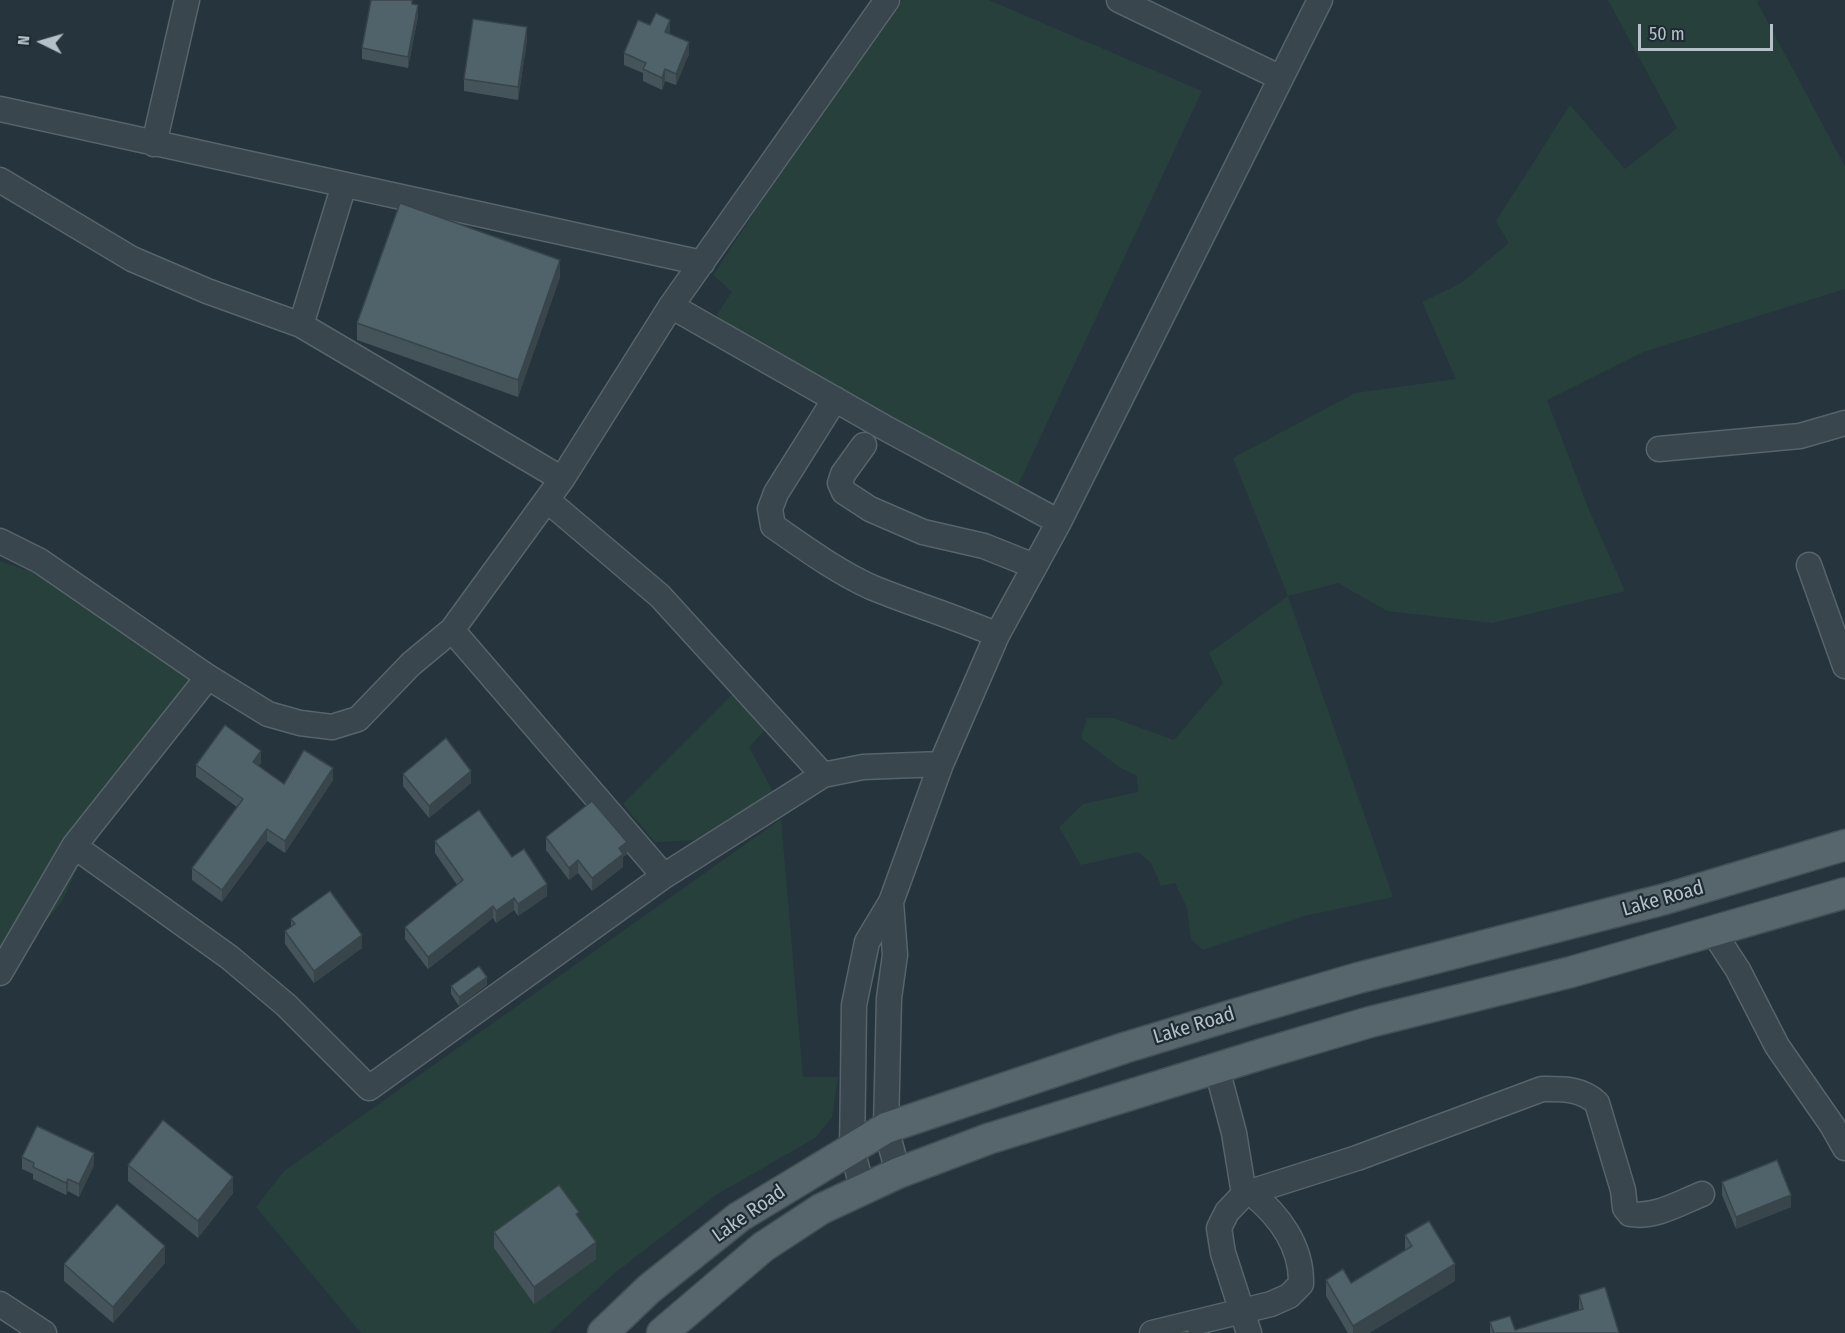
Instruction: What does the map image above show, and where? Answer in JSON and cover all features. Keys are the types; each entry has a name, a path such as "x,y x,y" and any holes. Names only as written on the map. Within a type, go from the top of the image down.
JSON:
{"main road":[{"name":"Lake Road","path":"603,1333 649,1289 739,1217 886,1128 1124,1048 1249,1010 1358,978 1665,899 1845,845"},
{"name":"Lake Road","path":"662,1333 763,1247 821,1209 898,1173 988,1139 1370,1022 1571,972 1845,893"}],"street":[{"path":"154,144 187,0"},
{"path":"0,541 40,561 208,677 268,714 300,723 332,727 358,719 411,664 452,630 561,479 671,306 887,0"},
{"path":"1119,0 1281,78"},
{"path":"863,1190 852,1150 854,1005 867,942 891,902 941,764 997,634 1059,522 1320,0"},
{"path":"0,109 702,263"},
{"path":"0,180 132,258 207,291 301,325 561,479"},
{"path":"301,325 344,185"},
{"path":"671,306 1059,522"},
{"path":"835,399 776,493 770,509 773,526 825,562 870,586 950,614 997,634"},
{"path":"1659,448 1800,436 1845,423"},
{"path":"864,445 843,474 840,483 844,492 870,508 923,532 984,546 1034,566"},
{"path":"546,500 660,596 823,775"},
{"path":"1809,565 1845,666"},
{"path":"452,630 664,876"},
{"path":"0,973 74,846 208,677"},
{"path":"74,846 237,964 286,1005 369,1088 664,876 823,775 863,767 941,764"},
{"path":"891,902 895,955 889,998 886,1128 898,1173"},
{"path":"1712,930 1738,970 1777,1046 1832,1125 1845,1148"},
{"path":"1152,1333 1246,1322 1289,1296 1301,1284 1299,1260 1287,1233 1268,1206 1247,1193 1217,1069"},
{"path":"1246,1322 1223,1253 1219,1228 1227,1212 1247,1193 1357,1158 1510,1099 1542,1089 1564,1089 1586,1093 1597,1103 1623,1190 1625,1208 1630,1214 1641,1216 1663,1210 1702,1194"},
{"path":"0,1304 44,1333"}],"green space":[{"path":"902,0 989,0 1202,91 1018,485 722,326 717,314 732,292 713,275 793,154"},
{"path":"1608,0 1760,0 1757,2 1845,166 1845,289 1643,352 1547,400 1589,510 1625,591 1492,623 1387,611 1338,583 1288,596 1233,458 1355,393 1456,379 1422,302 1461,283 1509,243 1496,221 1570,105 1625,169 1677,128"},
{"path":"0,561 38,574 185,672 203,690 94,831 62,902 0,975"},
{"path":"1288,596 1393,897 1305,916 1203,950 1191,939 1187,908 1175,883 1161,886 1151,863 1138,852 1081,865 1059,827 1083,804 1138,792 1137,776 1119,767 1081,738 1087,718 1113,718 1174,740 1223,683 1209,653"},
{"path":"732,695 765,730 749,747 776,797 701,840 655,842 623,804"},
{"path":"781,819 803,1077 838,1077 832,1117 815,1138 716,1195 616,1272 549,1333 361,1333 256,1207 284,1171"}],"building":[{"path":"371,0 412,0 412,4 418,5 408,57 362,48"},
{"path":"656,13 670,20 665,32 689,42 676,74 665,69 662,78 643,69 646,63 624,53 638,20 650,25"},
{"path":"473,19 527,27 518,87 464,79"},
{"path":"400,203 560,260 518,380 357,323"},
{"path":"225,725 261,751 253,762 284,784 304,750 333,768 285,841 267,829 222,890 192,868 243,799 196,765"},
{"path":"446,738 471,771 429,806 403,774"},
{"path":"592,801 627,842 619,848 623,854 592,878 578,860 569,868 546,837"},
{"path":"479,810 512,857 524,849 547,884 518,904 514,898 496,911 493,906 428,957 405,927 463,880 435,841"},
{"path":"330,891 362,935 314,971 285,931 295,924 291,919"},
{"path":"479,966 487,977 459,997 451,986"},
{"path":"163,1120 233,1177 198,1221 128,1165"},
{"path":"37,1126 94,1153 79,1184 68,1179 66,1183 33,1167 34,1163 22,1157"},
{"path":"1777,1160 1791,1195 1736,1217 1722,1182"},
{"path":"559,1185 579,1212 576,1214 596,1242 534,1287 494,1232"},
{"path":"117,1204 165,1246 113,1307 64,1264"},
{"path":"1429,1221 1455,1264 1353,1326 1326,1280 1343,1269 1351,1283 1412,1246 1405,1235"},
{"path":"1605,1287 1619,1333 1494,1333 1490,1322 1510,1316 1515,1330 1583,1309 1579,1295"},
{"path":"1189,1329 1190,1333 1174,1333"}]}
